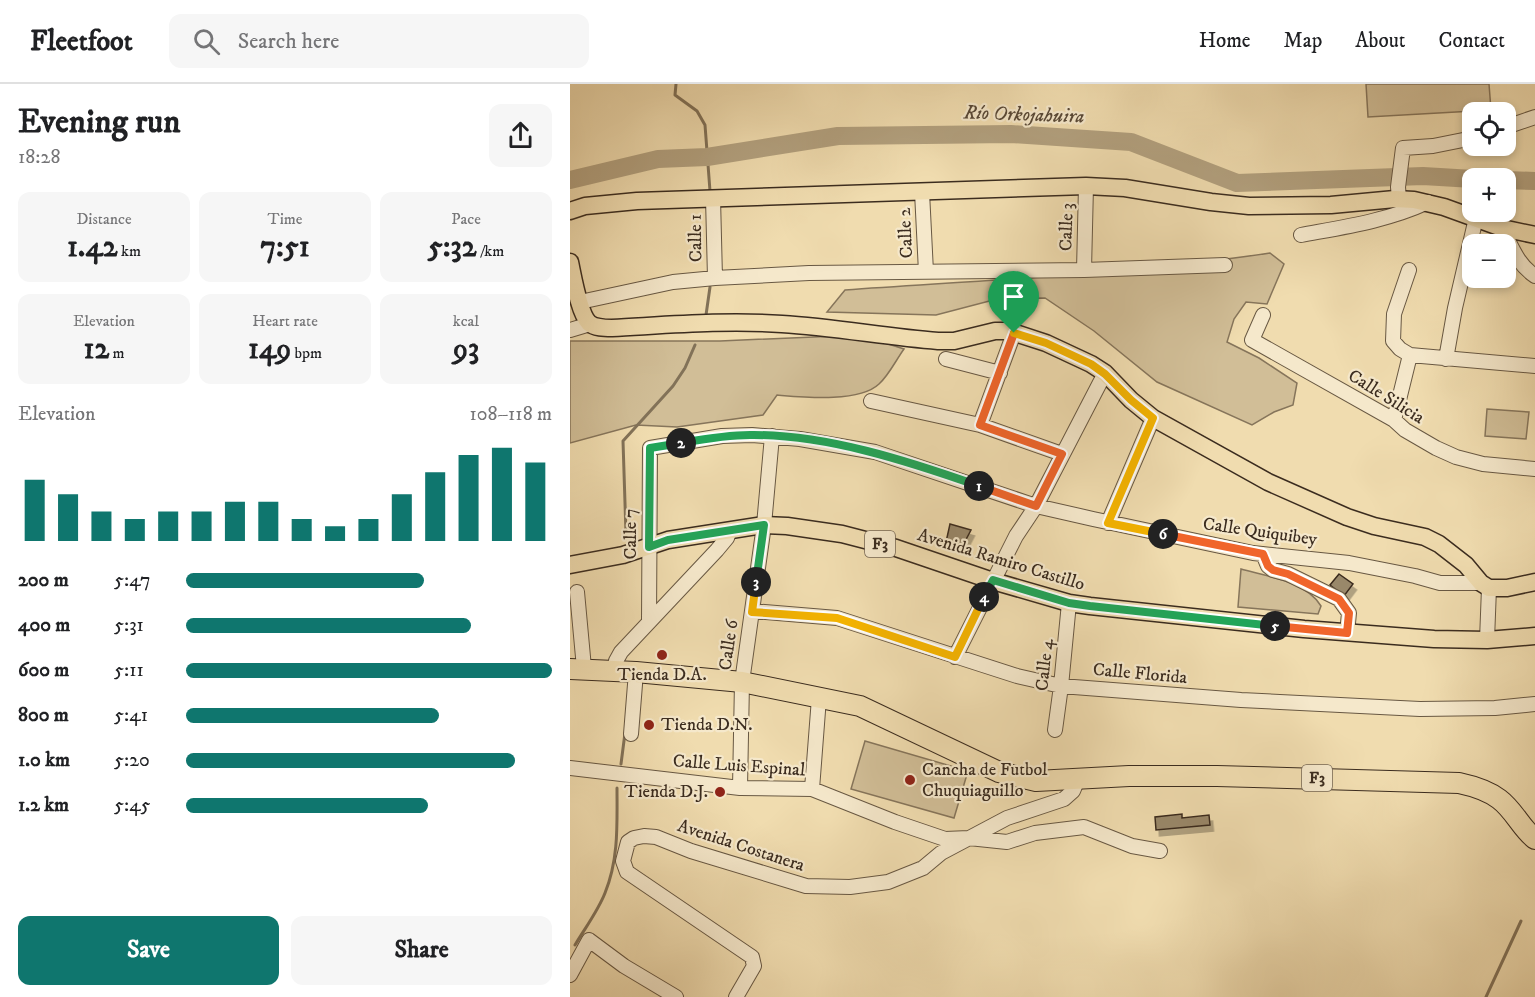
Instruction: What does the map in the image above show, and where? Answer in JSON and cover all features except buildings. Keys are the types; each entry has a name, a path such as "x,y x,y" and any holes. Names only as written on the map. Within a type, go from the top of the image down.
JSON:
{"highway":[{"name":"F3","path":"577,668 742,682 860,706 999,772 1036,781 1129,776 1217,776 1458,783 1479,788 1500,800 1535,839"}],"main road":[{"path":"570,211 585,206 713,198 1086,186 1125,188 1249,206 1331,206 1399,193 1462,213"},
{"path":"1486,222 1535,235"},
{"path":"570,262 584,315 590,324 598,327 733,322 834,328 938,341 954,341 995,331 1014,333 1046,343 1070,353 1105,374 1153,418 1268,482 1356,520 1425,537 1466,565 1485,586 1507,588 1535,582"},
{"name":"Avenida Ramiro Castillo","path":"570,565 623,555 668,540 764,525 787,525 842,534 896,548 1069,603 1347,633 1487,640 1535,636"}],"street":[{"path":"1516,124 1535,117"},
{"path":"1399,193 1403,148 1433,146 1462,140"},
{"name":"Calle 3","path":"1084,270 1086,186"},
{"name":"Calle 2","path":"922,192 926,272"},
{"name":"Calle 1","path":"713,198 715,278"},
{"path":"1301,235 1371,222 1407,212 1428,202"},
{"path":"1446,359 1475,222"},
{"path":"1502,228 1514,254 1525,269 1535,276"},
{"path":"580,302 673,282 715,278 810,273 1084,270 1225,265"},
{"path":"1409,270 1394,314 1393,341 1400,349 1410,355 1535,366"},
{"name":"Calle Silicia","path":"1263,315 1252,340 1394,420 1420,440 1456,457 1483,464 1535,469"},
{"path":"570,330 590,324"},
{"path":"980,425 1014,333"},
{"path":"1394,420 1410,355"},
{"path":"946,359 1000,373"},
{"path":"955,657 1016,536 1036,506 1105,374"},
{"path":"871,401 980,425 1062,454"},
{"path":"1108,523 1153,418"},
{"name":"Calle Quiquibey","path":"650,448 722,436 752,435 800,439 875,452 1036,506 1108,523 1263,554 1349,563 1440,583 1485,586"},
{"name":"Calle 6","path":"740,788 742,682 764,525 772,436"},
{"name":"Calle 7","path":"649,621 650,448"},
{"path":"614,670 621,652 717,550 727,538 730,530"},
{"path":"1263,554 1268,566 1273,570 1288,574 1339,599 1349,613 1347,633"},
{"path":"1485,586 1487,640"},
{"path":"577,592 577,668"},
{"name":"Calle 4","path":"1054,730 1069,603"},
{"name":"Calle Florida","path":"752,612 837,618 1017,676 1061,686 1240,700 1420,709 1495,708 1535,704"},
{"path":"631,734 636,672"},
{"path":"812,789 819,698"},
{"name":"Calle Luis Espinal","path":"570,768 740,788 812,789 945,839 969,838 1007,842 1035,833 1084,827 1132,846 1160,851"},
{"name":"Avenida Costanera","path":"736,997 754,966 752,957 627,872 623,861 624,850 628,842 634,838 656,837 691,851 806,886 850,887 888,882 909,875 933,861 941,853 1008,819 1064,799 1073,792 1078,780"},
{"path":"570,975 574,959 589,940 624,966 676,997"}],"shaded area":[{"path":"1366,84 1489,84 1490,102 1462,102 1462,112 1368,117"},
{"path":"1270,253 1284,264 1267,304 1246,302 1234,319 1227,342 1259,358 1297,383 1293,405 1274,412 1252,425 1157,382 1094,331 1045,298 997,299 936,315 827,312 845,290 1111,271"},
{"path":"860,335 904,349 883,380 870,390 858,394 830,397 777,395 763,415 677,427 636,425 570,443 570,341 720,341"},
{"path":"1487,409 1529,412 1526,439 1485,436"},
{"path":"1241,569 1296,585 1306,591 1321,606 1318,614 1238,607"},
{"name":"Cancha de Futbol Chuquiaguillo","path":"865,741 968,771 954,818 851,789"}],"waterway":[{"path":"676,84 675,95 697,111 705,125 710,191"},
{"name":"Río Orkojahuira","path":"570,180 658,159 707,157 838,136 1011,134 1131,142 1237,183 1423,176 1462,178"},
{"name":"Río Orkojahuira","path":"1516,180 1535,181"},
{"path":"706,315 710,287"},
{"path":"626,534 623,441 673,386 685,368 695,345"},
{"path":"621,764 625,733"},
{"path":"575,945 599,906 610,880 616,841 617,788"},
{"path":"1486,997 1521,921"}],"place":[{"name":"Tienda D.A.","path":"662,655"},
{"name":"Tienda D.N.","path":"649,725"},
{"name":"Cancha de Futbol Chuquiaguillo","path":"910,780"},
{"name":"Tienda D.J.","path":"720,792"}],"route":[{"path":"1014,333 1046,343 1091,364 1153,418 1108,523 1263,554 1268,566 1273,570 1288,574 1339,599 1349,613 1347,633 1069,603 993,580 955,657 837,618 752,612 764,525 668,540 649,547 650,448 722,436 752,435 800,439 875,452 1036,506 1062,454 980,425 1014,333"}]}
